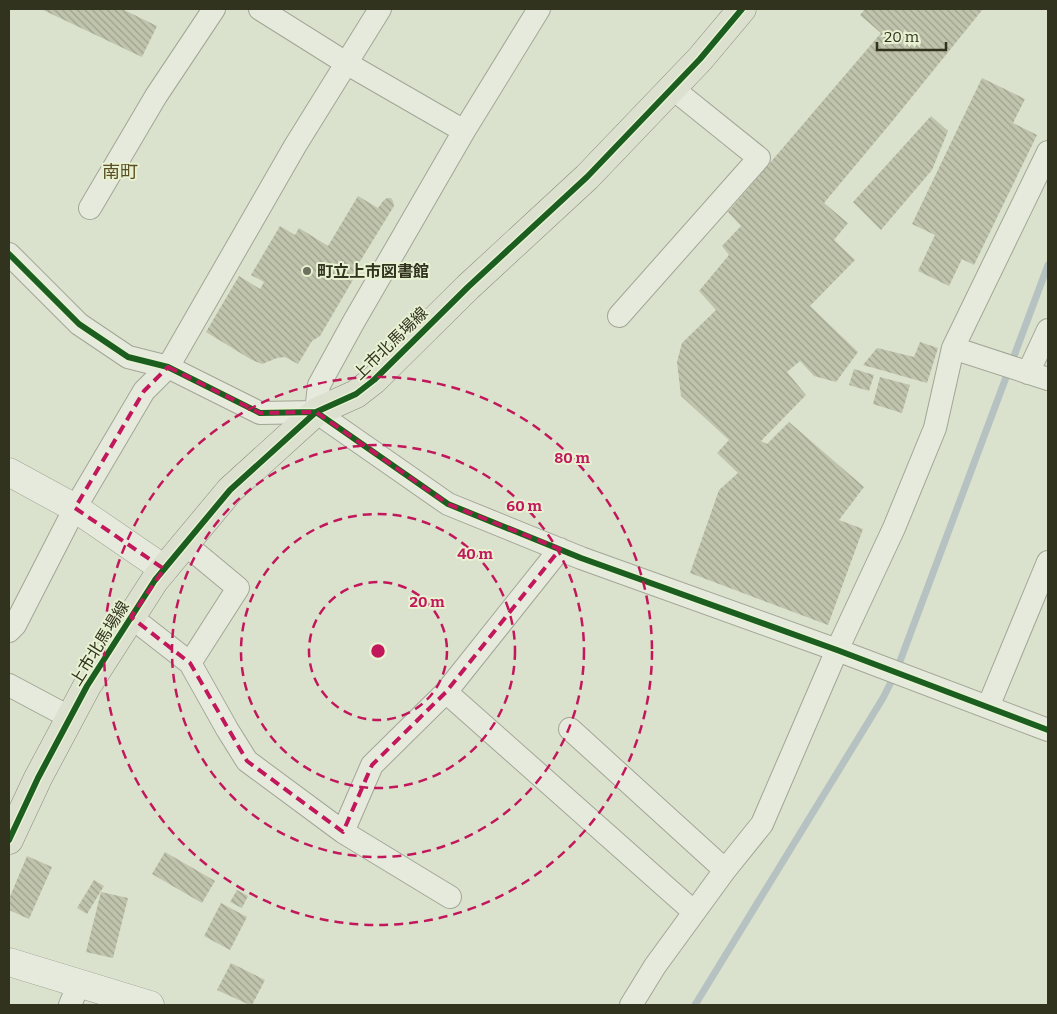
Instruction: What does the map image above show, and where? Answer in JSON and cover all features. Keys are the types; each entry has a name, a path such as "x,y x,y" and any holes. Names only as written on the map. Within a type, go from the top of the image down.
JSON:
{"main road":[{"name":"上市北馬場線","path":"9,840 38,778 87,686 155,580 230,490 316,412 356,394 374,380 468,287 587,177 700,59 742,9"}],"street":[{"path":"90,208 156,96 214,9"},
{"path":"260,9 346,63 464,130"},
{"path":"9,631 15,625 75,508 144,391 168,367 295,146 380,9"},
{"path":"316,412 319,385 358,314 464,130 539,9"},
{"path":"619,316 759,158 672,88"},
{"path":"631,1005 655,966 694,912 762,824 837,650 894,528 935,428 953,348 1048,152"},
{"path":"9,254 79,324 128,357 168,367 260,413 316,412 448,504 560,549 837,650 1048,730"},
{"path":"953,348 1038,376 1048,330"},
{"path":"9,472 75,508 164,569"},
{"path":"185,544 238,588 190,663"},
{"path":"343,832 372,765 446,692 560,549"},
{"path":"988,707 1048,562"},
{"path":"131,617 190,663 247,761 343,832 450,897"},
{"path":"9,685 69,717"},
{"path":"446,692 694,912"},
{"path":"570,728 725,870"},
{"path":"9,962 75,994 150,1005"}],"highlighted area":[{"path":"168,367 260,413 316,412 448,504 560,549 446,692 372,765 343,832 247,761 190,663 131,617 164,569 75,508 144,391"}],"building":[{"path":"41,9 122,9 157,26 142,57"},
{"path":"865,9 983,9 824,203 848,223 834,240 855,260 810,306 858,352 836,382 814,376 800,361 787,372 806,395 761,441 767,444 789,422 864,487 839,520 863,529 828,625 690,573 719,490 738,473 717,453 729,440 681,396 677,362 682,343 716,310 699,291 729,255 722,246 741,226 728,212 881,33 860,15"},
{"path":"982,78 1025,99 1013,123 1037,135 974,265 962,259 949,286 918,271 935,235 912,224"},
{"path":"931,116 948,131 932,170 881,230 853,202"},
{"path":"358,196 378,208 383,201 391,198 394,206 356,268 357,273 320,336 312,341 298,364 285,357 262,364 206,332 239,276 260,289 264,282 251,275 280,226 295,235 299,228 328,246"},
{"path":"920,342 938,348 927,383 863,365 877,348 914,357"},
{"path":"854,369 874,375 869,391 849,385"},
{"path":"880,377 910,385 902,413 873,404"},
{"path":"165,852 215,881 202,903 152,874"},
{"path":"27,856 52,867 29,919 9,910 9,899"},
{"path":"94,880 104,886 87,914 77,908"},
{"path":"237,890 248,896 242,908 230,902"},
{"path":"101,892 128,898 113,958 86,952"},
{"path":"221,903 247,917 230,950 204,936"},
{"path":"231,963 265,980 252,1005 217,990"}],"waterway":[{"path":"695,1005 883,698 896,672 1048,265"}],"cycle path":[{"path":"9,840 38,778 87,686 155,580 230,490 316,412 356,394 374,380 468,287 587,177 700,59 742,9"},
{"path":"9,254 79,324 128,357 168,367 260,413 316,412 448,504 581,558 837,650 1048,730"}],"place":[{"name":"町立上市図書館","path":"307,271"}],"district":[{"name":"南町","path":"120,172"}]}
